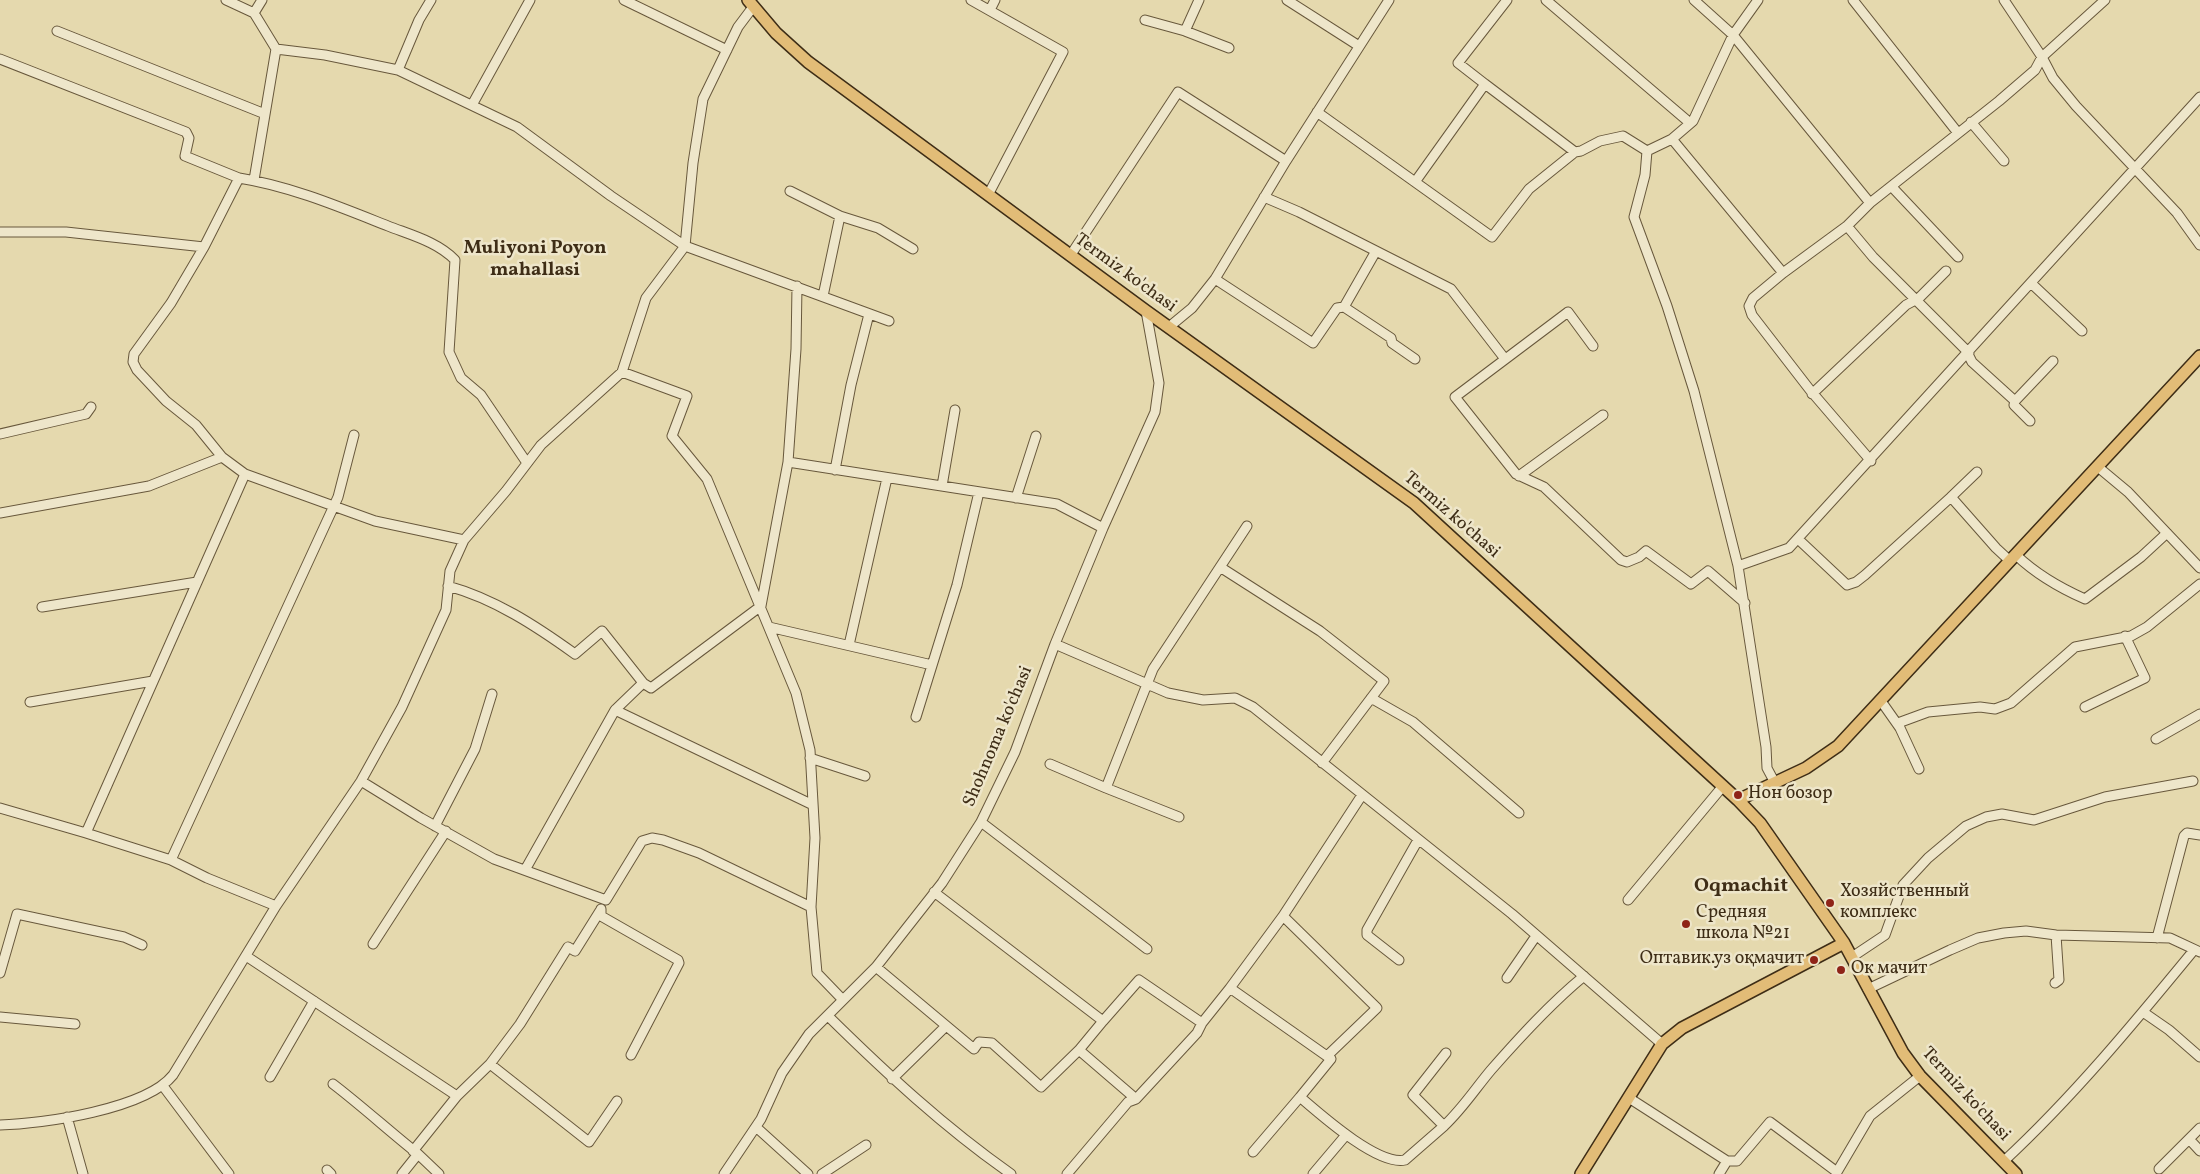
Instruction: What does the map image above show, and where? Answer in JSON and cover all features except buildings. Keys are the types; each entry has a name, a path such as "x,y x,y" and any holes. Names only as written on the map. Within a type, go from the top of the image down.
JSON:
{"main road":[{"name":"Termiz ko'chasi","path":"751,4 776,33 808,62 1070,256 1414,503 1723,786 1760,823 1844,943 1903,1053 1920,1076 2014,1173"},
{"path":"1738,800 1806,768 1838,746 2200,356"},
{"path":"1581,1174 1662,1044 1682,1028 1844,943"}],"street":[{"path":"226,0 254,13 276,49 254,180"},
{"path":"254,13 262,0"},
{"path":"398,70 419,20 431,0"},
{"path":"472,105 530,0"},
{"path":"624,0 727,50"},
{"path":"971,0 1063,52 988,195"},
{"path":"990,10 996,0"},
{"path":"1185,31 1199,0"},
{"path":"1288,0 1359,46"},
{"path":"1169,328 1192,308 1215,279 1286,161 1388,0"},
{"path":"1507,0 1458,63 1574,152"},
{"path":"1546,0 1690,123"},
{"path":"1694,0 1733,35 1870,203"},
{"path":"1647,151 1672,139 1690,123 1733,35 1758,0"},
{"path":"1853,0 1958,133"},
{"path":"2004,0 2042,57 2053,78 2076,106 2136,168 2176,213 2200,245"},
{"path":"1870,461 1812,394 1752,315 1749,306 1753,298 1783,273 1847,226 1870,203 2035,70 2042,57 2105,0"},
{"path":"0,1125 30,1124 128,1102 162,1086 173,1075 276,906 361,781 402,707 446,610 450,571 464,540 541,445 622,372 646,298 685,246 693,164 703,99 751,4"},
{"path":"1145,20 1185,31 1229,48"},
{"path":"57,30 265,114"},
{"path":"276,49 325,54 398,70 517,127 611,196 685,246 889,321"},
{"path":"0,59 186,132 189,138 185,156 239,178 254,180 337,206 430,242 450,255 455,260 455,278 449,352 461,378 481,395 527,463"},
{"path":"1415,182 1485,84"},
{"path":"1070,256 1178,92 1286,161"},
{"path":"1738,566 1789,548 1798,539 2200,98"},
{"path":"1318,112 1492,236 1528,189 1574,152 1581,151 1600,141 1623,136 1647,151"},
{"path":"1972,122 2004,161"},
{"path":"1672,139 1783,273"},
{"path":"1647,151 1645,175 1634,217 1667,306 1694,391 1738,566 1766,747 1767,768 1775,783"},
{"path":"239,178 204,246 171,303 134,354 133,362 136,370 166,401 196,425 222,457 245,474 375,521 464,540"},
{"path":"1892,187 1958,257"},
{"path":"790,191 840,216 878,228 913,249"},
{"path":"1264,197 1299,212 1451,289 1505,359"},
{"path":"823,296 840,216"},
{"path":"1847,226 1968,354 1972,362 2015,401 2014,405 2030,421"},
{"path":"0,232 66,232 204,246"},
{"path":"1344,307 1376,251"},
{"path":"1812,394 1906,305 1916,300 1946,271"},
{"path":"1215,279 1312,344 1336,308 1344,307 1391,338 1392,343 1415,360"},
{"path":"2032,284 2082,331"},
{"path":"448,586 475,594 544,632 575,654 602,631 644,684 651,688 761,606 788,462 796,350 797,286"},
{"name":"Shohnoma ko'chasi","path":"724,1174 756,1127 782,1073 809,1034 876,966 934,892 981,822 1015,752 1055,644 1103,528 1155,412 1159,383 1146,311"},
{"path":"1593,346 1568,312 1455,397 1484,436 1519,476 1544,487 1621,560 1627,562 1639,558 1646,551 1691,584 1708,571 1745,603"},
{"path":"835,470 850,385 869,314"},
{"path":"2015,401 2053,361"},
{"path":"622,372 687,396 672,436 707,479 796,693 810,758 815,838 811,907 817,972 843,1000"},
{"path":"0,434 86,414 91,407"},
{"path":"942,486 956,410"},
{"path":"1519,476 1603,415"},
{"path":"171,860 333,506 354,435"},
{"path":"1016,498 1036,436"},
{"path":"0,512 149,486 222,457"},
{"path":"788,462 1057,504 1103,528"},
{"path":"2098,466 2128,492 2200,568"},
{"path":"1798,539 1847,585 1856,582 1977,472"},
{"path":"86,833 245,474"},
{"path":"849,645 887,478"},
{"path":"916,717 957,586 979,492"},
{"path":"1951,497 1996,548 2066,591 2085,599 2141,557 2167,533"},
{"path":"1106,788 1146,684 1166,646 1247,526"},
{"path":"1220,567 1320,631 1384,681 1322,763"},
{"path":"42,607 197,582"},
{"path":"1898,723 1928,712 1980,707 1995,709 2011,703 2075,647 2131,636 2148,627 2200,584"},
{"path":"768,627 932,665"},
{"path":"2085,707 2145,678 2125,636"},
{"path":"1055,644 1168,693 1203,700 1235,698 1253,707 1536,936 1662,1044"},
{"path":"30,702 153,681"},
{"path":"525,870 615,710 644,684"},
{"path":"435,826 475,749 492,694"},
{"path":"1371,698 1413,722 1519,813"},
{"path":"1881,701 1898,723 1919,769"},
{"path":"615,710 813,805"},
{"path":"2156,739 2200,714"},
{"path":"810,758 865,776"},
{"path":"1050,764 1179,817"},
{"path":"361,781 494,859 606,900"},
{"path":"1852,957 1885,935 1903,885 1928,858 1966,826 1986,817 2002,814 2034,820 2105,797 2193,781"},
{"path":"1628,900 1723,786"},
{"path":"1067,1174 1128,1102 1136,1099 1197,1033 1282,916 1362,795"},
{"path":"0,808 171,860 206,878 276,906"},
{"path":"981,822 1147,949"},
{"path":"373,944 446,831"},
{"path":"2157,938 2184,836 2187,833 2200,835"},
{"path":"402,1174 458,1096 490,1064 520,1024 568,947 575,951 642,841 652,838 699,853 811,907"},
{"path":"1399,960 1367,935 1367,930 1418,840"},
{"path":"934,892 1103,1021"},
{"path":"600,910 601,916 679,962 631,1055"},
{"path":"0,972 17,914 124,936 142,945"},
{"path":"1282,916 1377,1008 1327,1056"},
{"path":"1868,989 1978,938 2004,933 2026,931 2056,935 2170,938 2197,951 2056,1110 2004,1161"},
{"path":"2055,983 2059,980 2056,935"},
{"path":"1507,978 1536,936"},
{"path":"246,956 458,1096"},
{"path":"876,966 974,1049 980,1042 992,1043 1042,1087 1079,1050 1139,980 1202,1024"},
{"path":"1300,1097 1346,1135 1380,1155 1397,1162 1405,1160 1444,1126 1469,1100 1490,1071 1555,1000 1584,976"},
{"path":"1230,988 1331,1059 1253,1152"},
{"path":"270,1078 314,1001"},
{"path":"2143,1012 2169,1030 2200,1057"},
{"path":"828,1016 892,1079 971,1146 1011,1174"},
{"path":"0,1017 75,1024"},
{"path":"892,1079 946,1026"},
{"path":"1079,1050 1136,1099"},
{"path":"1444,1126 1413,1096 1446,1053"},
{"path":"490,1064 589,1142 617,1101"},
{"path":"1629,1098 1727,1161 1737,1161 1770,1122 1838,1172 1870,1116 1920,1076"},
{"path":"333,1084 373,1115 379,1123 416,1152 439,1174"},
{"path":"162,1086 229,1174"},
{"path":"68,1117 83,1174"},
{"path":"756,1127 808,1174"},
{"path":"2159,1169 2200,1128"},
{"path":"1312,1174 1346,1135"},
{"path":"2189,1139 2200,1151"},
{"path":"822,1174 866,1145"},
{"path":"1719,1174 1727,1161"}],"place":[{"name":"Нон бозор","path":"1738,795"},
{"name":"Хозяйственный комплекс","path":"1830,903"},
{"name":"Средняя школа №21","path":"1686,924"},
{"name":"Оптавик.уз оқмачит","path":"1814,960"},
{"name":"Ок мачит","path":"1841,970"}],"district":[{"name":"Muliyoni Poyon mahallasi","path":"535,261"},
{"name":"Oqmachit","path":"1741,887"}]}
